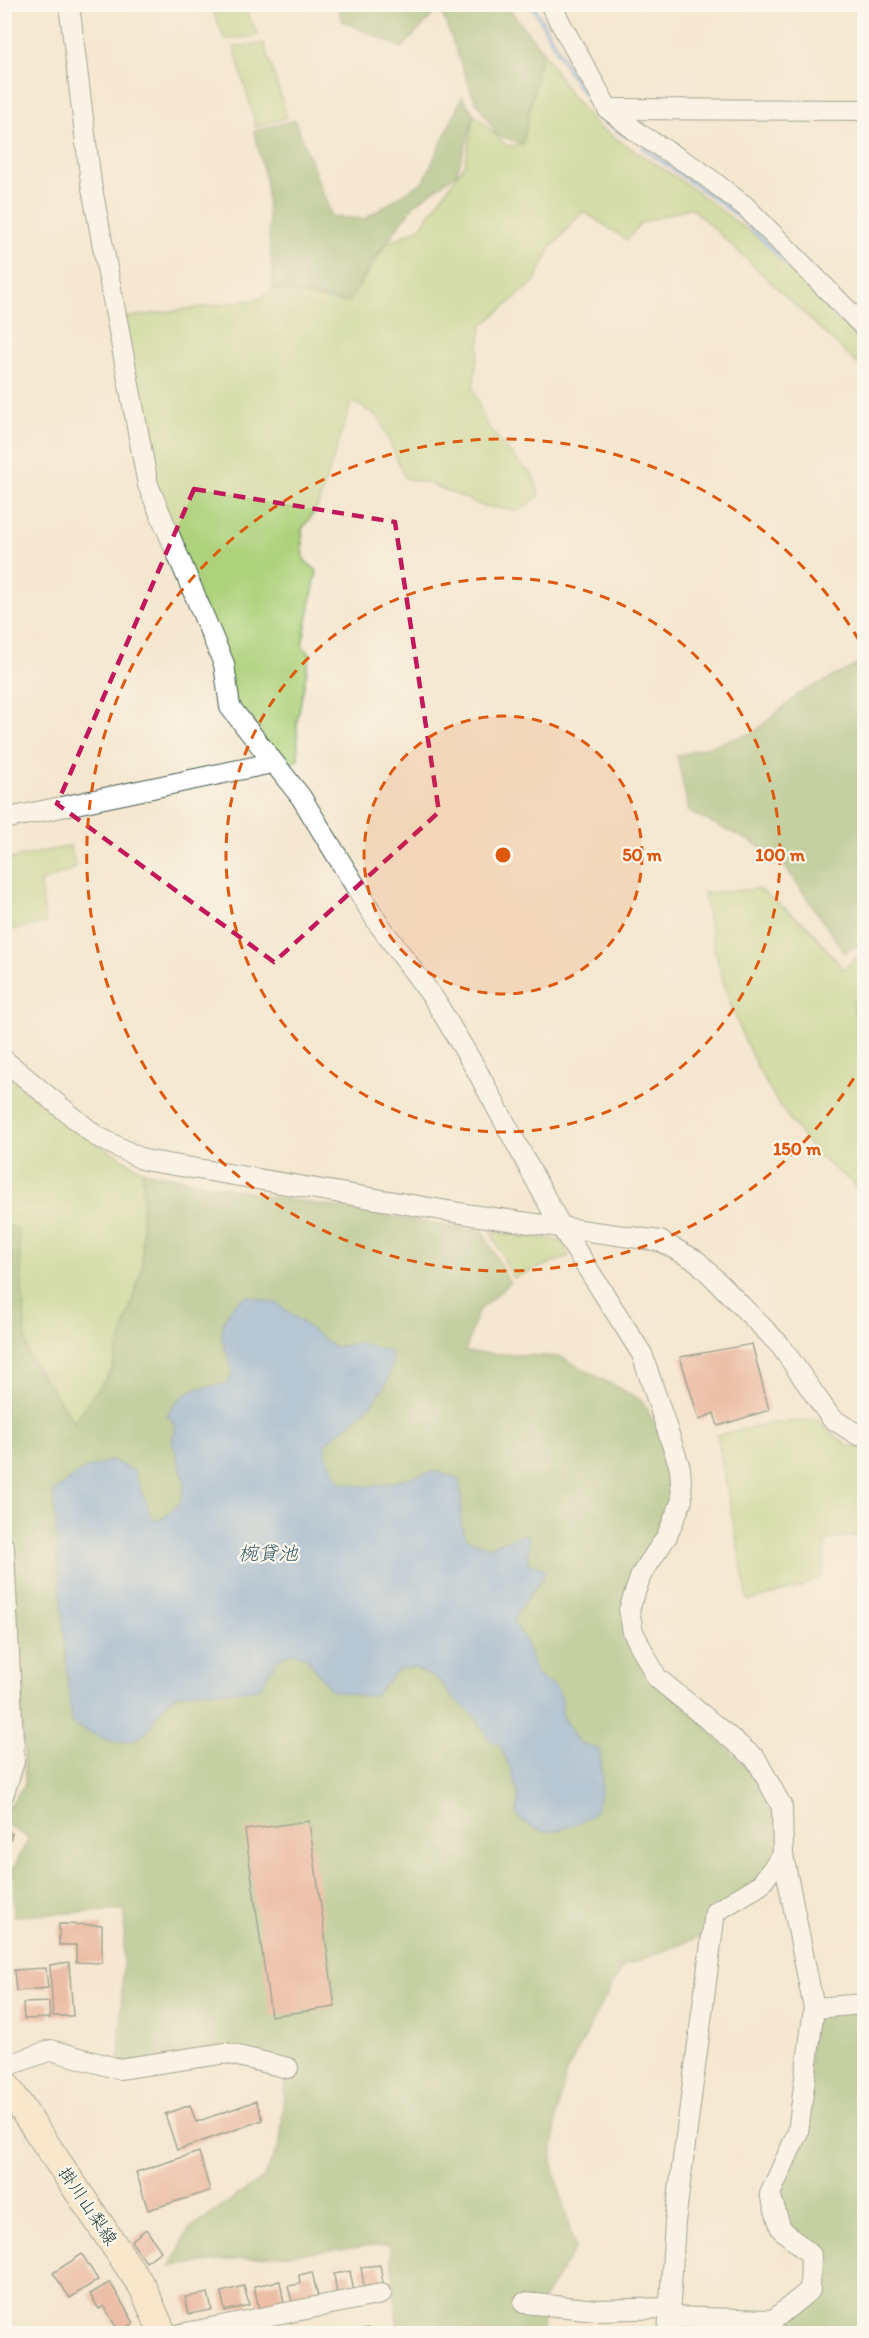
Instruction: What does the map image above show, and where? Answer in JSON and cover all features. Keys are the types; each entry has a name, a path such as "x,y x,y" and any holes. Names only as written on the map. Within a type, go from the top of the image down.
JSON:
{"main road":[{"name":"掛川山梨線","path":"4,2082 143,2288 164,2334"}],"street":[{"path":"69,4 91,183 148,485 224,664 230,707 301,797 378,923 434,999 476,1069 560,1225 642,1354 680,1468 682,1500 667,1536 641,1575 629,1610 633,1632 657,1678 756,1759 782,1807 783,1855 814,2008 798,2132 770,2193 781,2229 811,2255 810,2290 772,2327 669,2319 524,2303"},
{"path":"550,4 608,109 746,207 864,327"},
{"path":"608,109 864,110"},
{"path":"4,819 272,763"},
{"path":"4,1060 96,1137 144,1160 472,1215 560,1225 660,1241 697,1261 780,1345 831,1418 858,1435 864,1436"},
{"path":"4,1546 15,1762 4,1793"},
{"path":"669,2319 675,2222 715,1912 760,1886 783,1855"},
{"path":"814,2008 864,2004"},
{"path":"4,2067 51,2050 119,2069 226,2053 288,2068"},
{"path":"182,2334 381,2294"}],"highlighted area":[{"path":"194,489 395,522 439,812 274,962 57,804"}],"green space":[{"path":"211,5 242,5 259,35 225,40"},
{"path":"338,5 506,5 542,50 523,144 497,135 473,96 440,7 402,48 342,21"},
{"path":"264,43 287,117 256,127 234,47"},
{"path":"542,50 570,94 598,127 679,179 792,263 864,344 864,370 691,207 641,223 627,240 583,211 551,248 534,282 482,326 473,388 486,424 519,463 533,475 540,496 518,511 483,506 428,483 405,478 379,417 352,401 317,508 302,529 304,560 317,571 302,645 310,654 297,722 298,759 287,766 244,728 147,464 124,318 259,299 273,289 342,303 359,286 387,243 420,228 465,164 474,114 507,146 523,144"},
{"path":"462,97 474,114 457,173 414,205 370,265 349,302 273,289 266,182 254,131 295,120 332,217 365,219 424,181"},
{"path":"864,661 864,943 844,952 784,865 754,843 689,812 677,756 753,733 799,694"},
{"path":"70,846 76,868 40,883 46,923 5,931 5,860"},
{"path":"759,889 808,926 843,969 864,951 864,1037 852,1000 864,1050 864,1197 850,1181 817,1155 781,1107 749,1050 725,988 716,957 704,893"},
{"path":"4,1073 66,1124 143,1171 142,1268 112,1370 74,1422 27,1354 18,1230 5,1225"},
{"path":"143,1171 263,1195 483,1232 510,1283 478,1311 465,1352 561,1357 641,1400 676,1458 673,1506 629,1610 657,1678 777,1798 783,1855 702,1936 622,1967 566,2073 556,2120 552,2161 575,2249 540,2304 543,2333 398,2333 390,2244 170,2266 189,2229 263,2178 280,2144 285,2081 295,2063 226,2053 119,2069 125,1910 14,1916 13,1869 29,1838 5,1824 4,1814 25,1784 12,1530 4,1520 5,1225 18,1229 27,1354 74,1422 112,1370 142,1268"},
{"path":"491,1232 563,1241 569,1256 513,1278"},
{"path":"816,1420 849,1447 864,1447 864,1534 826,1540 823,1575 801,1587 748,1601 717,1435 772,1423"},
{"path":"814,2008 864,2013 864,2333 772,2334 811,2289 811,2255 781,2229 772,2189 803,2125"}],"water":[{"name":"椀貸池","path":"249,1296 278,1304 334,1347 361,1343 391,1352 388,1379 381,1392 361,1414 327,1442 326,1455 340,1481 353,1485 376,1486 431,1472 444,1474 458,1479 461,1496 461,1523 467,1539 488,1547 523,1534 529,1536 528,1563 545,1569 543,1576 517,1613 514,1621 525,1641 537,1676 555,1686 562,1698 562,1716 578,1742 599,1749 602,1776 600,1797 597,1806 586,1819 558,1830 544,1831 533,1828 516,1815 519,1799 511,1769 500,1746 488,1739 475,1716 450,1696 439,1680 412,1667 398,1670 376,1695 361,1696 331,1690 306,1657 292,1652 277,1660 260,1688 240,1691 188,1692 173,1697 162,1707 143,1735 133,1740 123,1742 102,1738 71,1722 53,1492 83,1470 112,1460 133,1470 153,1521 162,1519 181,1502 185,1483 172,1441 176,1426 167,1415 185,1394 199,1388 226,1384 233,1374 223,1344 222,1330 232,1307"}],"building":[{"path":"752,1344 769,1410 718,1426 714,1413 699,1420 680,1357"},
{"path":"309,1821 335,2007 271,2016 245,1830"},
{"path":"4,1831 12,1834 5,1853 4,1853"},
{"path":"59,1924 102,1925 102,1963 76,1962 76,1945 59,1945"},
{"path":"69,1962 73,2016 53,2016 50,1965"},
{"path":"46,1968 48,1988 16,1991 14,1970"},
{"path":"49,2002 50,2018 24,2019 23,2003"},
{"path":"256,2101 263,2120 177,2150 165,2114 190,2105 196,2122"},
{"path":"199,2152 210,2191 148,2210 136,2172"},
{"path":"146,2229 161,2251 146,2262 131,2241"},
{"path":"82,2254 98,2280 70,2298 53,2273"},
{"path":"380,2265 383,2284 364,2287 361,2267"},
{"path":"350,2271 354,2292 337,2295 334,2274"},
{"path":"312,2272 318,2297 292,2302 288,2286 300,2284 299,2275"},
{"path":"280,2281 284,2304 259,2309 254,2286"},
{"path":"110,2282 134,2323 119,2332 104,2306 99,2309 90,2294"},
{"path":"244,2286 249,2305 225,2311 221,2292"},
{"path":"208,2293 212,2310 189,2314 185,2297"},
{"path":"369,2328 370,2334 350,2334 349,2331"}],"waterway":[{"path":"532,4 570,73 603,120 626,136"},
{"path":"644,148 741,217 864,343"}]}
